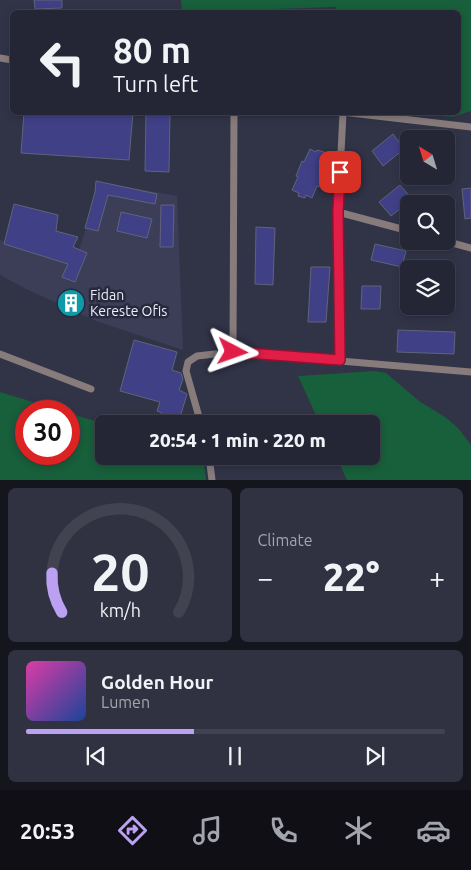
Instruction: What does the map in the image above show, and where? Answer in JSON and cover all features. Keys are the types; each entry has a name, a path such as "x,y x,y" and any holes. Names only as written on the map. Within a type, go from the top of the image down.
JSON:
{"street":[{"path":"233,352 234,115"},
{"path":"340,360 338,212 343,115"},
{"path":"361,115 471,127"},
{"path":"338,212 400,229"},
{"path":"455,244 471,248"},
{"path":"198,415 186,375 188,362 197,356 233,352 471,372"},
{"path":"0,354 91,389"},
{"path":"210,465 212,480"}],"shaded area":[{"path":"101,182 177,196 183,350 96,321 0,275 0,240 75,262"}],"green space":[{"path":"181,0 471,0 471,111 461,114 461,10 336,10 336,7 182,10"},
{"path":"430,115 459,115 453,117"},
{"path":"375,371 386,373 419,401 445,417 458,428 471,445 471,480 347,480 340,465 380,465 380,415 316,415 298,376"},
{"path":"0,392 26,400 15,400 15,465 80,465 80,416 95,421 95,465 204,465 206,480 0,480"}],"building":[{"path":"34,0 62,0 62,8 35,9"},
{"path":"24,115 133,115 129,160 21,153"},
{"path":"146,115 170,115 169,172 145,171"},
{"path":"393,134 400,144 400,152 383,166 372,151"},
{"path":"310,149 316,152 317,150 324,152 323,156 329,158 324,170 326,171 324,176 326,177 324,183 321,182 319,187 317,186 312,198 306,195 305,198 298,196 299,193 292,190 302,161 304,162"},
{"path":"96,181 157,194 155,204 108,195 98,231 85,228 95,192"},
{"path":"400,185 409,195 400,195 400,209 391,216 379,202"},
{"path":"471,188 471,218 465,219 462,189"},
{"path":"14,204 58,215 56,231 78,237 73,247 87,253 75,282 62,277 68,264 4,244"},
{"path":"161,205 174,205 173,247 160,247"},
{"path":"121,212 152,219 147,238 117,231"},
{"path":"256,227 275,228 273,285 255,284"},
{"path":"375,244 406,251 404,260 400,260 400,267 371,260"},
{"path":"311,267 330,267 326,322 308,322"},
{"path":"362,286 381,286 380,309 361,309"},
{"path":"398,330 455,332 454,354 397,352"},
{"path":"134,340 177,352 172,370 181,373 183,379 179,390 187,394 181,415 161,415 162,413 157,411 160,402 120,391"}],"place":[{"name":"Fidan Kereste Ofis","path":"71,303"}],"route":[{"path":"233,352 340,360 338,212 340,172"}]}
